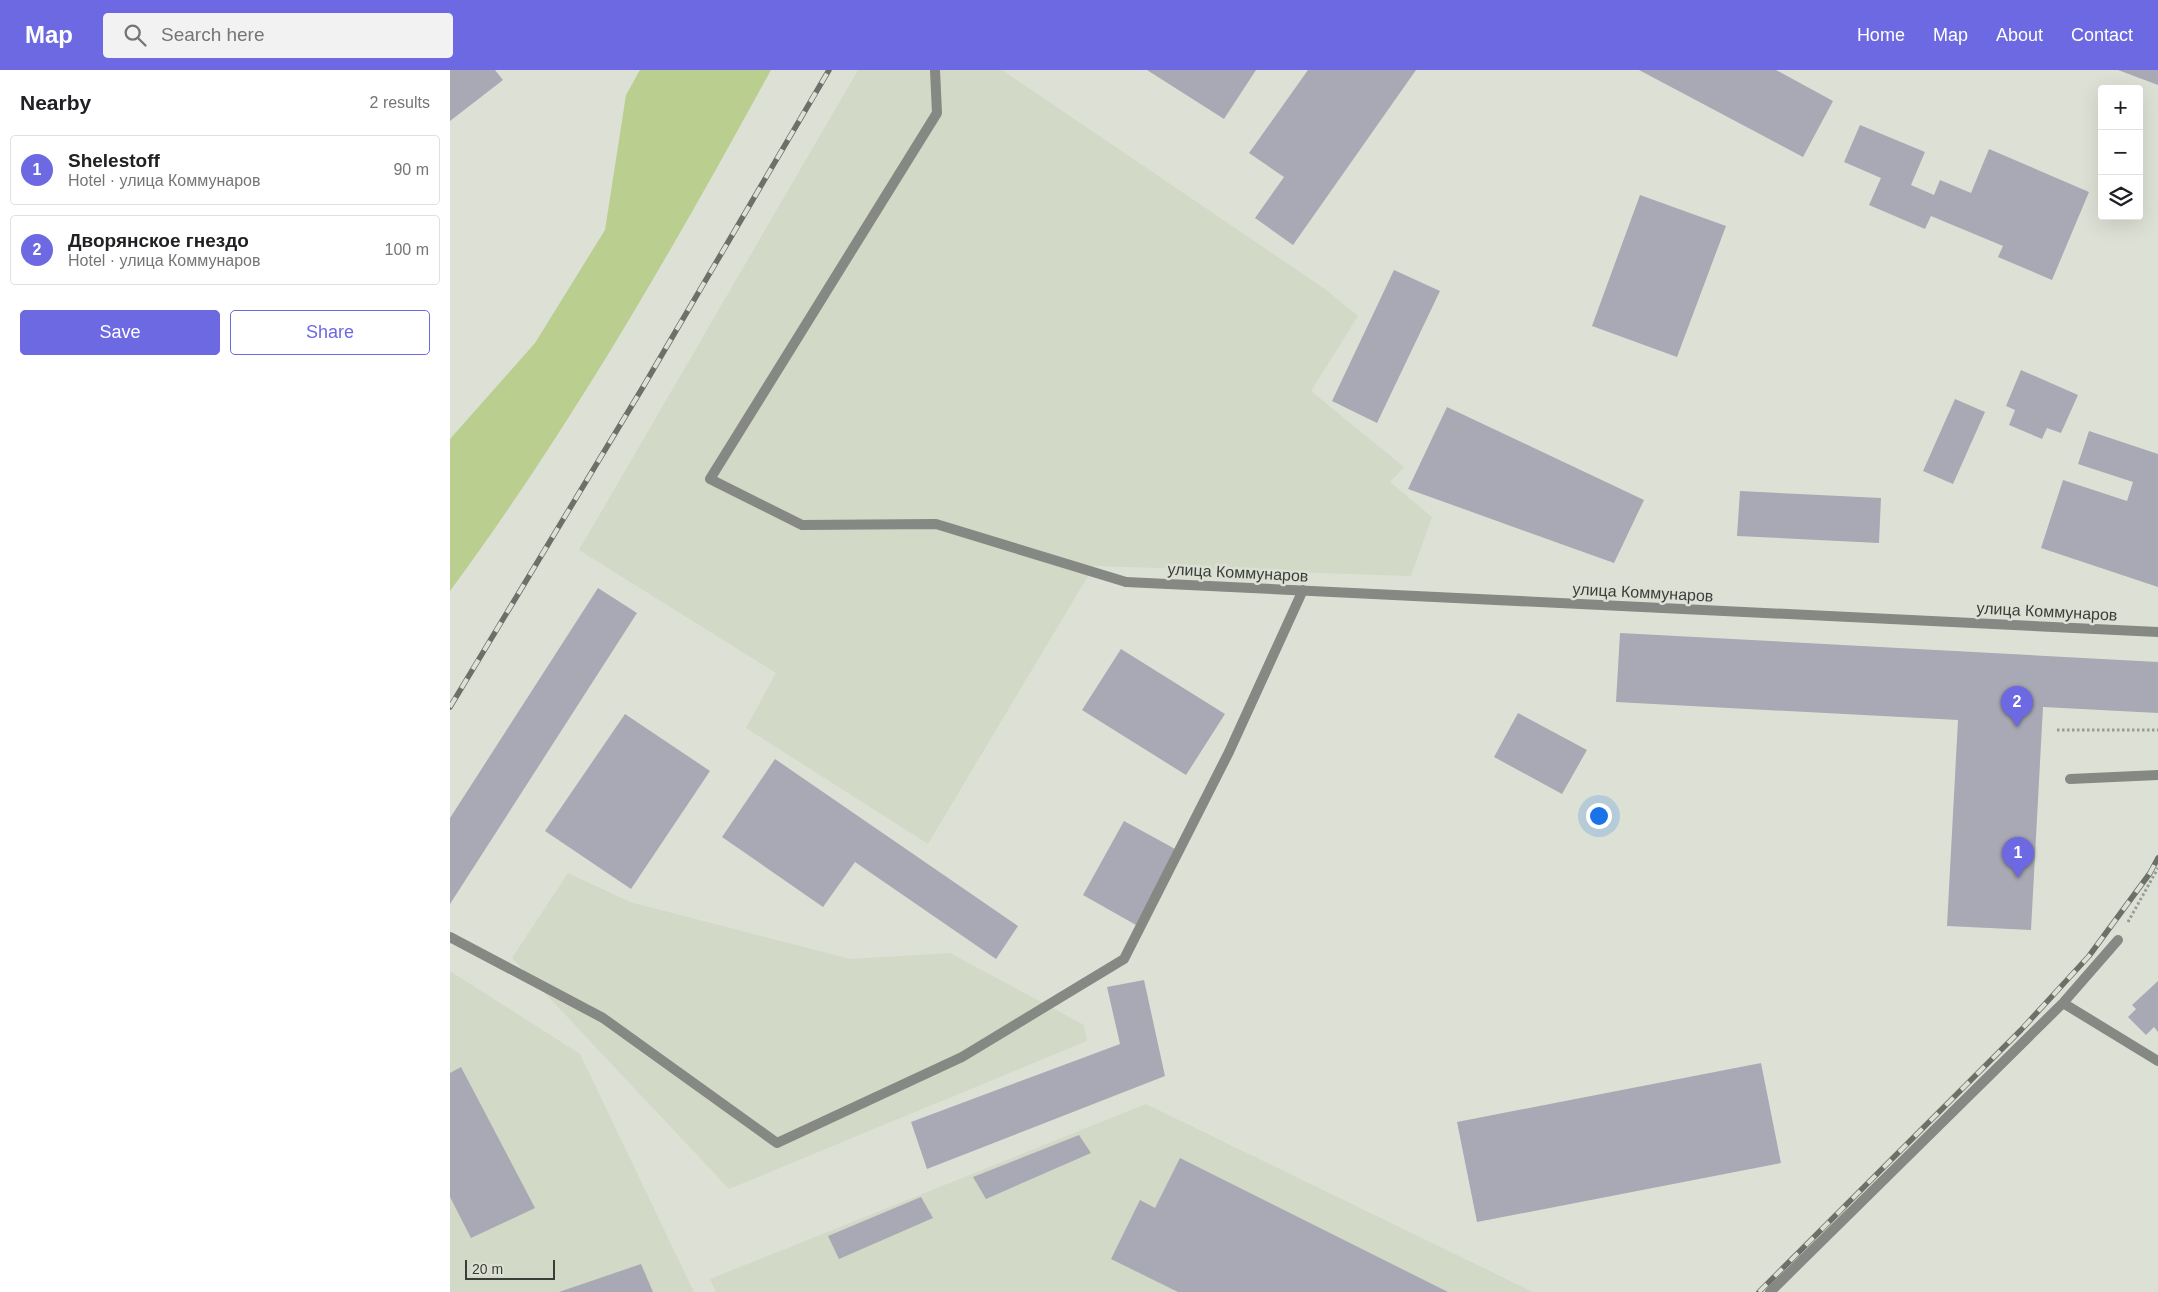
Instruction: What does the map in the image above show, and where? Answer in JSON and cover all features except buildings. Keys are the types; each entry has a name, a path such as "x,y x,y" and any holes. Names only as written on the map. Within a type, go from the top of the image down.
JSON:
{"street":[{"name":"улица Коммунаров","path":"935,70 937,113 710,479 802,525 936,524 1126,582 2158,632"},
{"path":"450,937 602,1018 777,1143 962,1057 1124,959 1229,752 1303,590"},
{"path":"2070,779 2158,776"},
{"path":"1770,1292 2064,1003 2118,940"},
{"path":"2064,1003 2158,1061"}],"path":[{"path":"2057,730 2158,730"},
{"path":"2118,940 2158,868"}],"shaded area":[{"path":"858,70 1002,70 1325,289 1358,316 1311,391 1404,467 1390,482 1432,517 1411,576 1094,566 928,844 746,728 776,673 579,550"},
{"path":"568,873 630,902 850,959 950,953 1084,1025 1087,1041 729,1189 512,958"},
{"path":"450,971 580,1054 694,1292 450,1292"},
{"path":"1146,1104 1533,1292 716,1292 710,1279"}],"green space":[{"path":"640,70 771,70 697,204 579,401 495,529 450,591 450,439 535,343 605,230 626,95"}],"railway":[{"path":"450,707 643,387 829,70"},
{"path":"1759,1292 2021,1030 2089,956 2150,873 2158,858"}],"place":[{"name":"Дворянское гнездо","path":"2017,727"},
{"name":"Shelestoff","path":"2018,878"}]}
